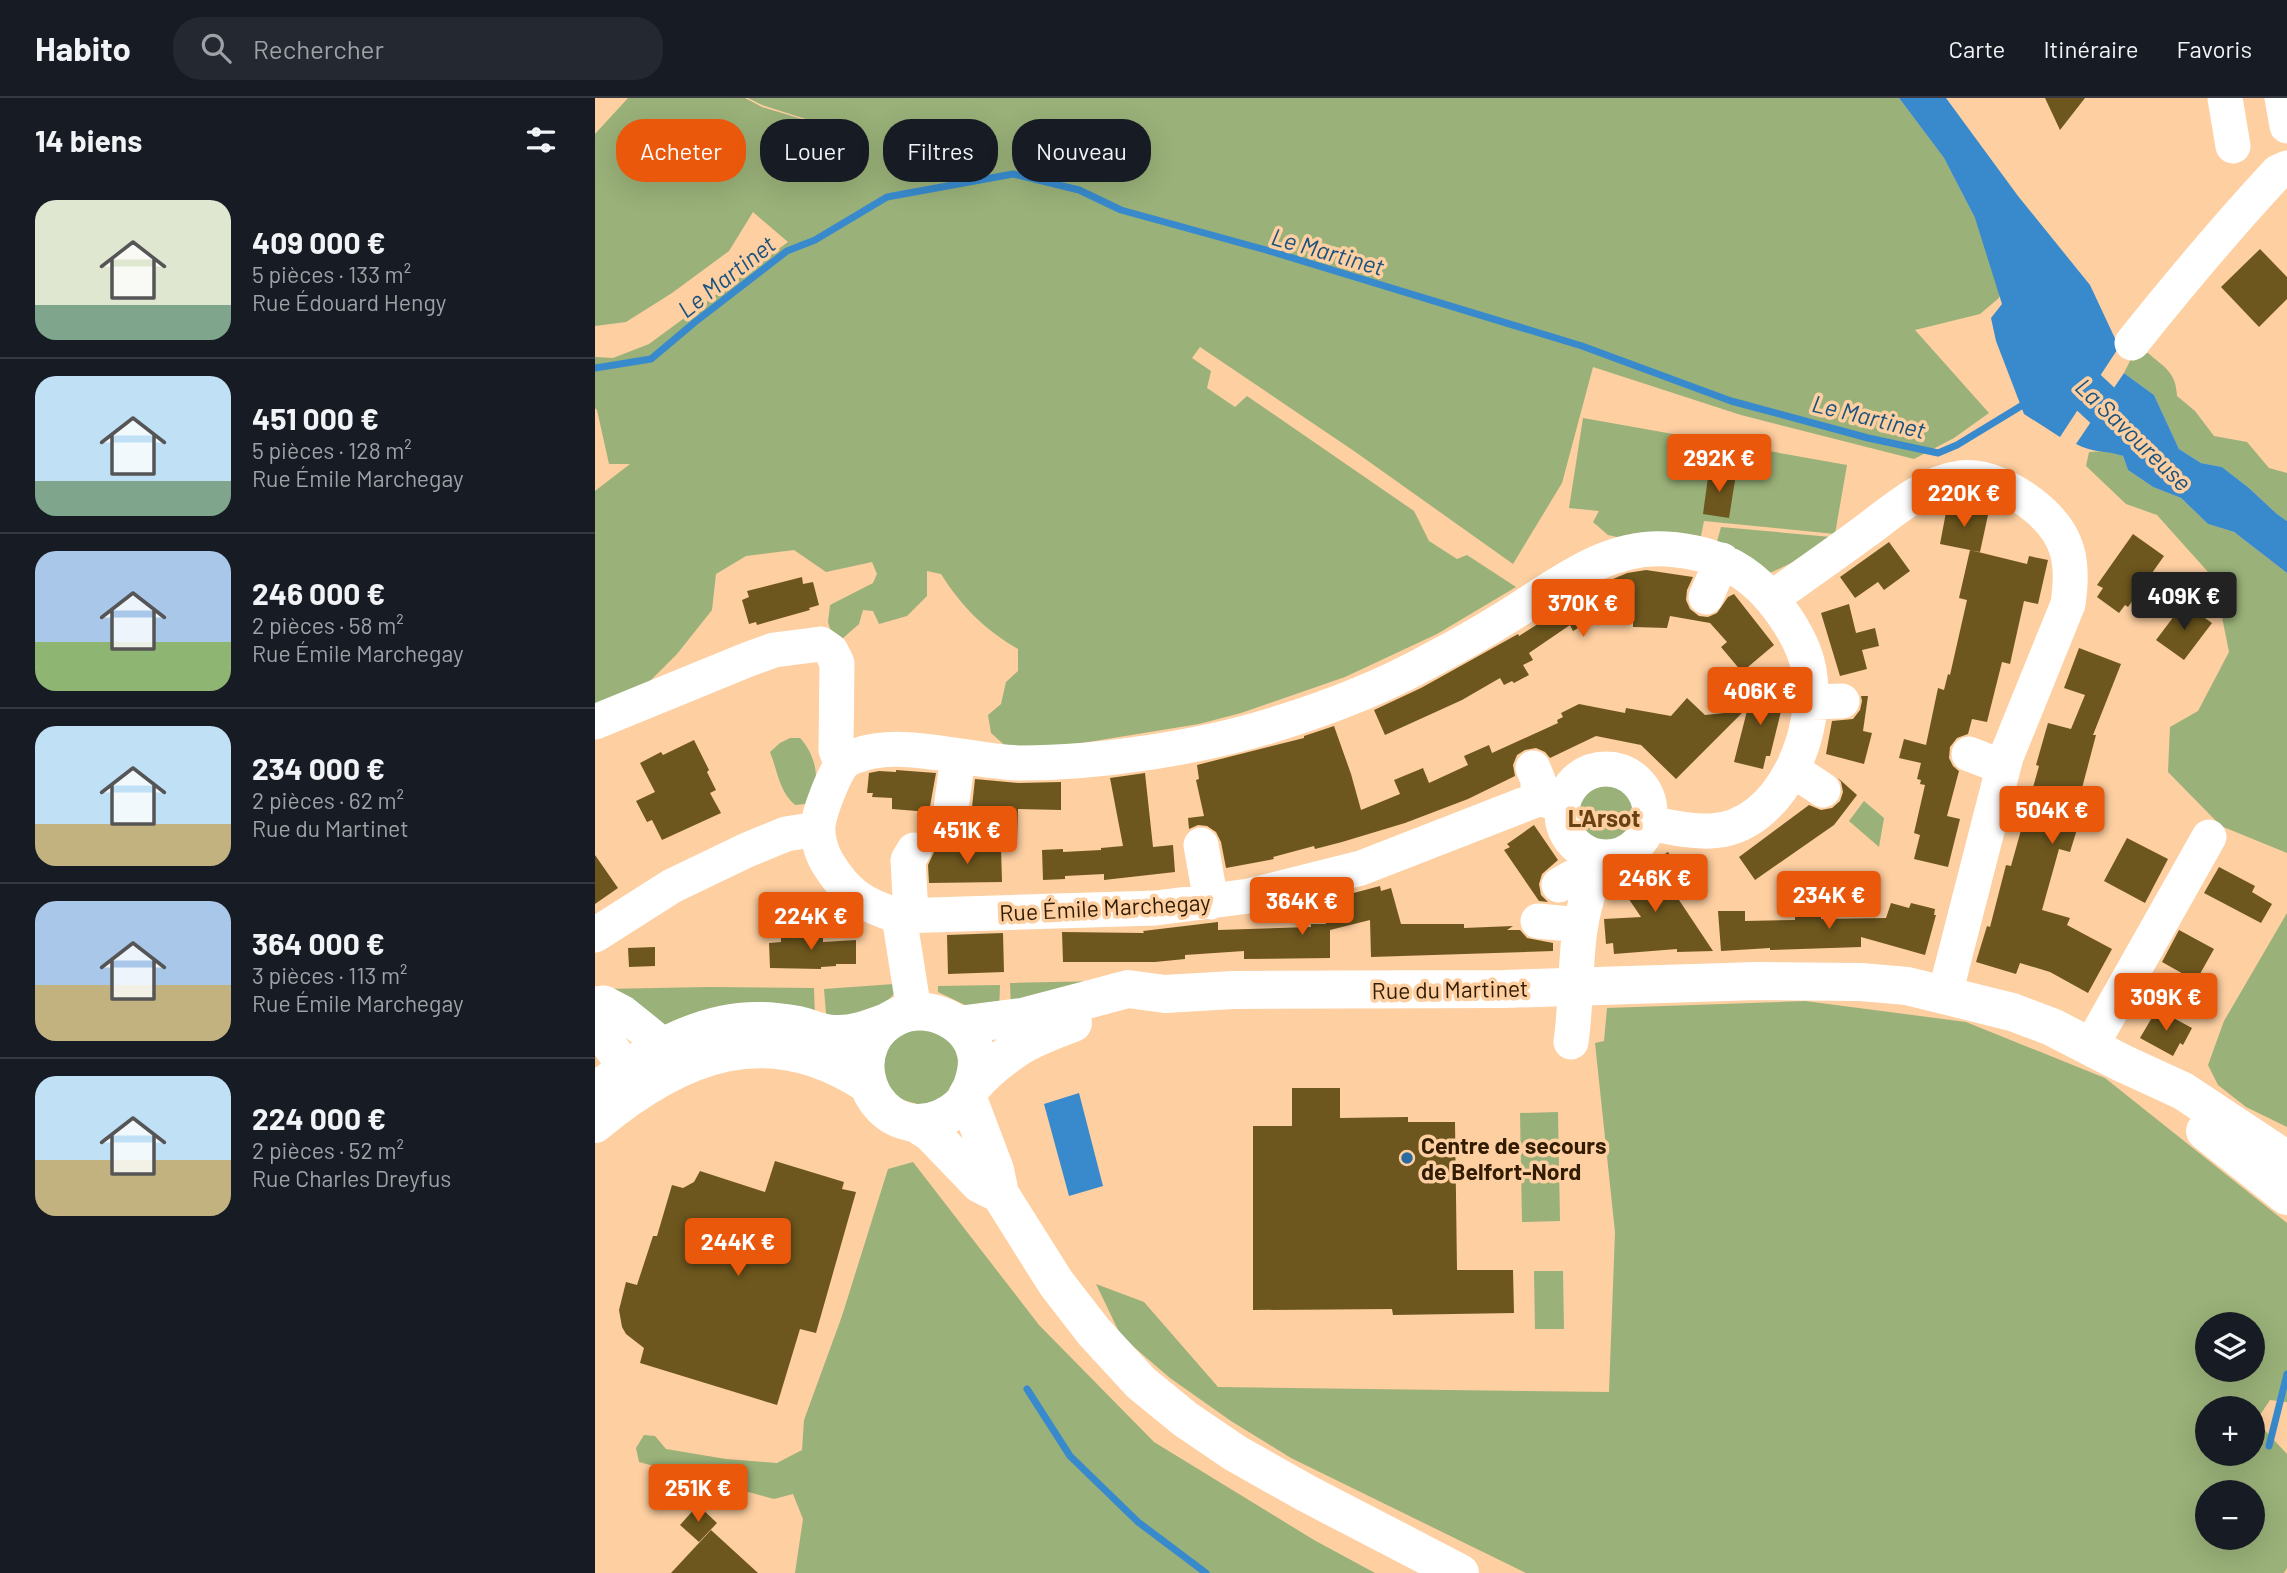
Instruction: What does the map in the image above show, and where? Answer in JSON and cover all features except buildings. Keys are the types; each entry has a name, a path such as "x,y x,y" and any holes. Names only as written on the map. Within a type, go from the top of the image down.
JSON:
{"main road":[{"name":"Rue du Martinet","path":"958,1025 1022,1017 1128,989 1165,994 1233,990 1504,989 1758,981 1861,982 1907,986 2017,1014 2107,1054 2183,1091 2287,1160"},
{"path":"901,1017 875,1034 867,1050 864,1067 867,1084 874,1099 885,1111 899,1119 915,1123 932,1122 947,1116 961,1105 970,1091 1028,1042 1082,1019 1165,994"},
{"path":"595,1124 618,1105 632,1069 703,1031 728,1024 759,1021 795,1025 836,1035 864,1030 926,1011 943,1016 958,1025 971,1041 977,1058 970,1091 1000,1194 1056,1283 1094,1332 1141,1383 1185,1419 1235,1452 1305,1493 1460,1573"},
{"path":"632,1069 730,1051 773,1050 830,1063 867,1084"},
{"path":"2107,1054 2287,1196"},
{"path":"915,1123 931,1133 980,1184 1000,1194"}],"street":[{"path":"2225,98 2234,146"},
{"path":"2282,98 2287,126"},
{"path":"2132,343 2231,223 2278,172 2287,168"},
{"path":"1772,598 1920,492 1961,478 1975,478 1986,496 2011,490 2029,501 2049,519 2065,545 2071,562 2068,604 2003,767 1975,827 1947,931 1945,994"},
{"path":"905,916 867,905 842,886 823,855 817,829 820,814 841,763 855,755 876,750 908,750 1019,763 1107,757 1211,740 1315,712 1399,677 1506,618 1580,571 1614,555 1662,548 1691,551 1721,560 1745,573 1772,598 1804,648 1811,684 1826,702 1782,789 1767,806 1731,827 1711,831 1650,823 1637,846 1559,885"},
{"path":"1706,597 1721,560"},
{"path":"595,722 774,650 821,644 831,651 837,663 836,750 841,763"},
{"path":"1969,754 2003,767"},
{"path":"951,809 958,757"},
{"name":"Rue Émile Marchegay","path":"905,916 967,914 1118,919 1156,908 1249,896 1361,868 1413,836 1489,821 1545,790 1569,789 1580,778 1594,771 1609,769 1624,772 1637,780 1646,793 1650,823"},
{"path":"1793,770 1823,790"},
{"path":"1545,790 1562,818 1566,832 1596,867 1571,1042"},
{"path":"595,935 671,886 786,834 817,829"},
{"path":"2107,1054 2209,837"},
{"path":"1201,845 1211,902"},
{"path":"901,1017 908,860 914,850"},
{"path":"1538,921 1588,928"},
{"path":"595,1004 604,1003 623,1013 632,1069"},
{"path":"595,1025 632,1069"}],"green space":[{"path":"628,98 745,98 762,107 802,119 760,119 760,182 869,182 869,119 806,119 748,98 1899,98 1944,158 1975,218 2009,264 1999,298 1980,314 1915,330 1989,413 1954,438 1914,459 1741,415 1593,367 1562,483 1513,564 1354,451 1200,347 1192,358 1211,371 1207,388 1235,407 1247,396 1414,511 1429,541 1457,559 1467,555 1516,587 1437,634 1345,677 1241,713 1199,724 1082,743 1010,750 991,733 988,715 1001,704 1006,682 1018,671 1018,649 975,616 941,574 927,571 927,596 907,616 879,624 873,611 863,610 859,624 842,639 832,635 828,622 830,605 873,583 877,574 872,562 826,572 794,550 746,556 716,574 712,610 677,654 641,690 595,704 595,491 630,464 609,464 595,408 595,357 613,358 649,344 788,242 753,212 729,251 672,293 626,322 595,326 595,134"},
{"path":"2148,353 2169,371 2177,396 2195,411 2214,436 2247,442 2269,468 2287,473 2287,521 2222,467 2201,463 2179,449 2154,395 2124,373 2132,357"},
{"path":"1583,418 1847,465 1835,534 1704,521 1701,536 1630,540 1608,535 1593,522 1599,511 1569,508"},
{"path":"2107,451 2123,456 2128,470 2153,487 2181,498 2208,524 2234,532 2287,573 2287,853 2221,826 2168,772 2170,727 2198,711 2229,652 2209,573 2157,515 2126,504 2086,466 2089,452"},
{"path":"1721,527 1831,537 1770,573 1716,545"},
{"path":"790,738 800,738 815,766 813,799 805,804 795,805 785,794 770,752"},
{"path":"1608,780 1620,782 1630,789 1637,799 1637,823 1630,833 1620,840 1608,842 1596,840 1586,833 1579,823 1577,811 1579,799 1586,789 1596,782"},
{"path":"1864,801 1884,818 1879,847 1849,821"},
{"path":"2287,913 2287,1127 2246,1107 2218,1085 2208,1065 2224,1021"},
{"path":"1105,981 1011,1011 1010,983"},
{"path":"894,984 894,994 882,1006 827,1025 824,989"},
{"path":"1000,985 999,1013 982,1013 938,992 938,986"},
{"path":"814,988 815,1020 662,1026 604,989"},
{"path":"1805,1001 1966,1022 2105,1078 2287,1223 2287,1402 2270,1400 2265,1408 2265,1396 2195,1396 2195,1466 2265,1466 2265,1431 2287,1454 2287,1568 2284,1573 1526,1573 1291,1458 1231,1421 1170,1378 1121,1336 1096,1284 1144,1302 1218,1387 1609,1392 1615,1232 1595,1043 1604,1041 1607,1008"},
{"path":"919,1023 957,1040 963,1080 932,1108 892,1097 881,1059 886,1046"},
{"path":"1558,1112 1560,1221 1522,1222 1520,1113"},
{"path":"913,1162 1039,1325 1154,1442 1314,1540 1375,1573 795,1573 803,1519 793,1494 774,1499 639,1462 636,1448 644,1435 655,1436 666,1449 726,1459 777,1463 802,1450 804,1420 842,1316 888,1169"},
{"path":"1534,1271 1563,1271 1564,1329 1535,1329"}],"water":[{"path":"1899,98 1946,98 2018,196 2090,285 2119,347 2060,437 2024,414 1996,341 1991,318 2002,304 1975,218 1944,158"},
{"path":"2124,373 2154,395 2179,449 2201,463 2222,467 2287,521 2287,573 2234,532 2208,524 2181,498 2153,487 2128,470 2123,456 2076,444"},
{"path":"1079,1093 1103,1186 1069,1196 1044,1104"}],"waterway":[{"name":"Le Martinet","path":"595,368 651,359 787,251 815,240 887,197 1013,174 1079,190 1121,210 1266,250 1582,346 1731,401 1868,438 1938,453 1957,445 2026,403"},
{"name":"La Savoureuse","path":"2064,345 2073,378 2144,444"},
{"path":"2269,1446 2287,1374"},
{"path":"1027,1389 1070,1456 1138,1522 1206,1573"}],"place":[{"name":"Centre de secours de Belfort-Nord","path":"1407,1158"}],"district":[{"name":"L'Arsot","path":"1604,817"}]}
